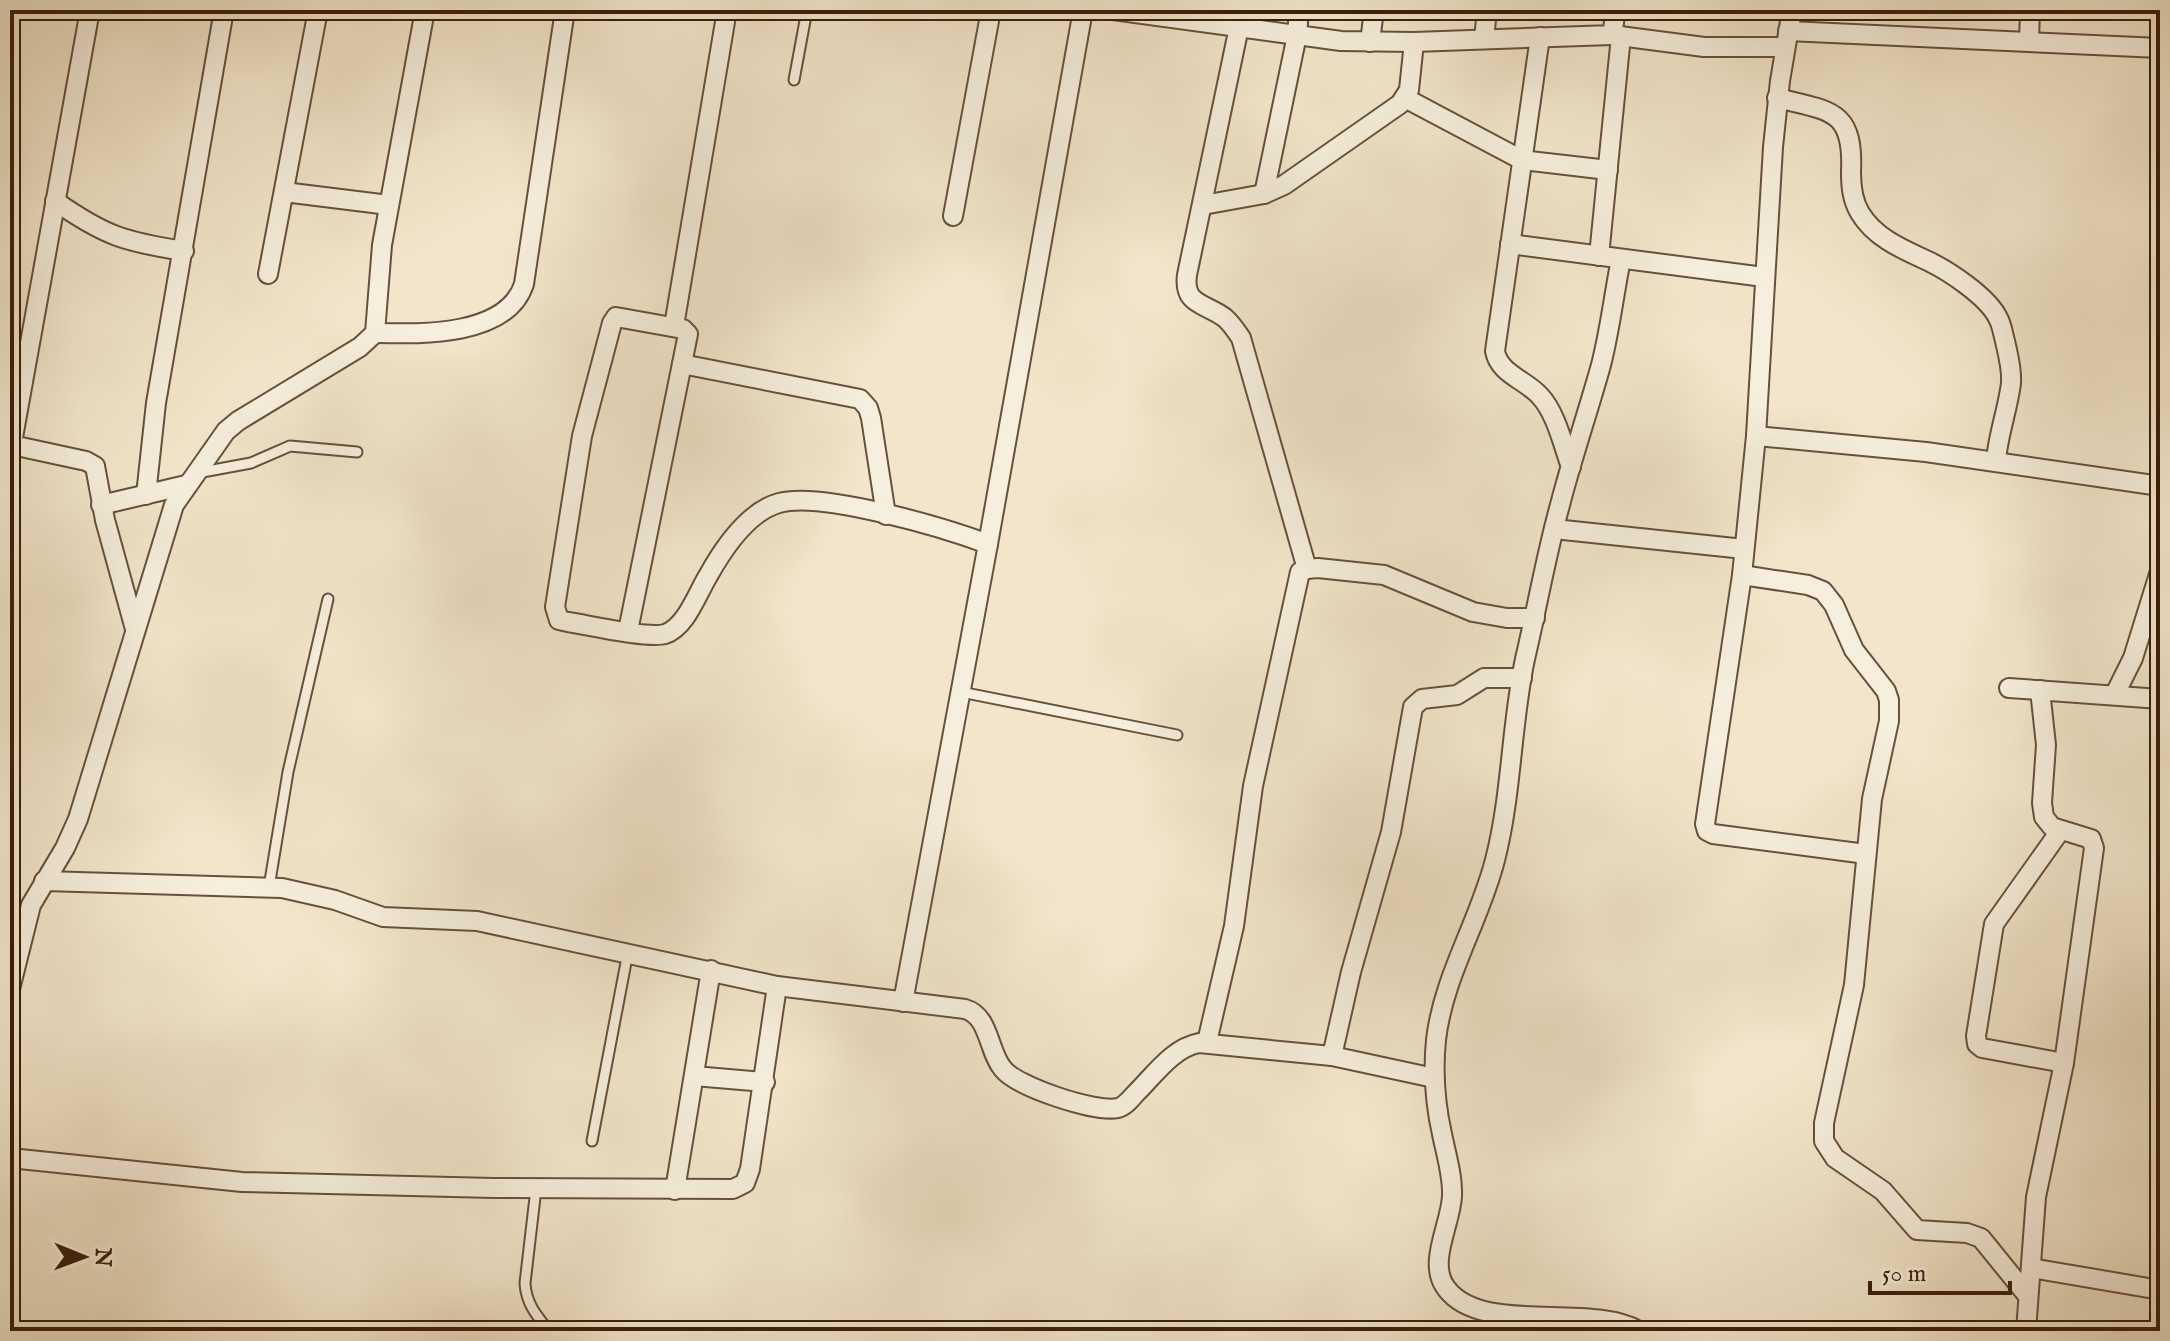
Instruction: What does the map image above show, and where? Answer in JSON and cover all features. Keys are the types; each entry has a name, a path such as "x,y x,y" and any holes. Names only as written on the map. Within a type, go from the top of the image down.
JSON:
{"street":[{"path":"90,10 11,450 92,464 98,473 101,505 135,629"},
{"path":"146,495 156,403 224,10"},
{"path":"268,274 318,10"},
{"path":"10,989 31,905 65,848 78,819 174,505 226,431 360,347 375,333 379,265 425,10"},
{"path":"375,333 424,334 456,330 505,310 517,300 524,284 565,10"},
{"path":"674,326 727,10"},
{"path":"953,216 991,10"},
{"path":"903,1002 1083,10"},
{"path":"1113,10 1210,16 1239,27 1370,42 1616,35 1704,47 1786,39 2029,41 2160,48"},
{"path":"1264,194 1297,35 1299,10"},
{"path":"1370,42 1374,10"},
{"path":"1484,39 1487,10"},
{"path":"1599,256 1608,170 1616,10"},
{"path":"1792,10 1777,98 1756,436 1742,575 1705,828 1713,834 1866,854"},
{"path":"2029,41 2030,10"},
{"path":"1239,27 1186,290 1192,300 1224,318 1241,338 1307,569"},
{"path":"1540,37 1495,344 1496,357 1505,369 1533,389 1546,405 1571,467"},
{"path":"1203,205 1264,194 1295,179 1405,98 1411,80 1414,42"},
{"path":"1405,98 1522,160 1608,170"},
{"path":"1777,98 1823,109 1840,120 1850,134 1851,193 1859,212 1877,234 1964,281 1998,316 2011,361 2011,383 1997,439 1996,461"},
{"path":"284,192 389,205"},
{"path":"55,201 111,235 140,244 184,251"},
{"path":"1510,244 1764,277"},
{"path":"1621,259 1607,340 1554,529 1522,678 1498,847 1484,900 1441,1013 1434,1078 1452,1186 1439,1265 1442,1282 1448,1291 1457,1300 1474,1308 1505,1314 1603,1320 1639,1331"},
{"path":"628,631 688,334 674,326 623,316 614,319 582,436 555,607 557,618 628,631 661,635 674,629 736,535 769,507 791,501 829,503 886,515 945,528 988,544"},
{"path":"682,364 860,399 868,408 871,418 886,515"},
{"path":"1756,436 1996,461 2160,486"},
{"path":"101,505 146,495 190,479"},
{"path":"1554,529 1744,549"},
{"path":"1207,1042 1234,926 1253,786 1298,577 1307,569 1384,575 1473,612 1507,618 1535,618"},
{"path":"2115,694 2133,658 2160,571"},
{"path":"1742,575 1808,585 1823,591 1834,605 1862,663 1886,691 1890,710 1874,787 1854,985 1824,1123 1824,1141 1835,1158 1883,1191 1917,1230 1967,1233 1981,1238 2028,1296"},
{"path":"1332,1056 1351,972 1396,809 1413,707 1422,699 1457,695 1484,678 1522,678"},
{"path":"2009,688 2160,699"},
{"path":"2026,1331 2036,1197 2064,1063 2094,848 2091,839 2060,831 2047,823 2043,812 2046,745 2040,690"},
{"path":"2060,831 1994,924 1976,1036 1977,1044 1982,1048 2064,1063"},
{"path":"44,881 269,887 309,892 383,917 477,921 777,986 974,1012 999,1064 1009,1076 1061,1099 1115,1108 1128,1102 1180,1050 1207,1042 1332,1056 1434,1078"},
{"path":"675,1190 711,970"},
{"path":"10,1158 242,1182 536,1189 733,1189 745,1183 750,1169 777,986"},
{"path":"694,1076 765,1082"},
{"path":"2031,1268 2160,1290"}],"lane":[{"path":"794,80 807,10"},
{"path":"190,479 241,465 290,446 357,452"},
{"path":"269,887 288,772 328,599"},
{"path":"961,692 1177,735"},
{"path":"592,1141 628,952"},
{"path":"536,1189 526,1295 530,1306 549,1331"}]}
